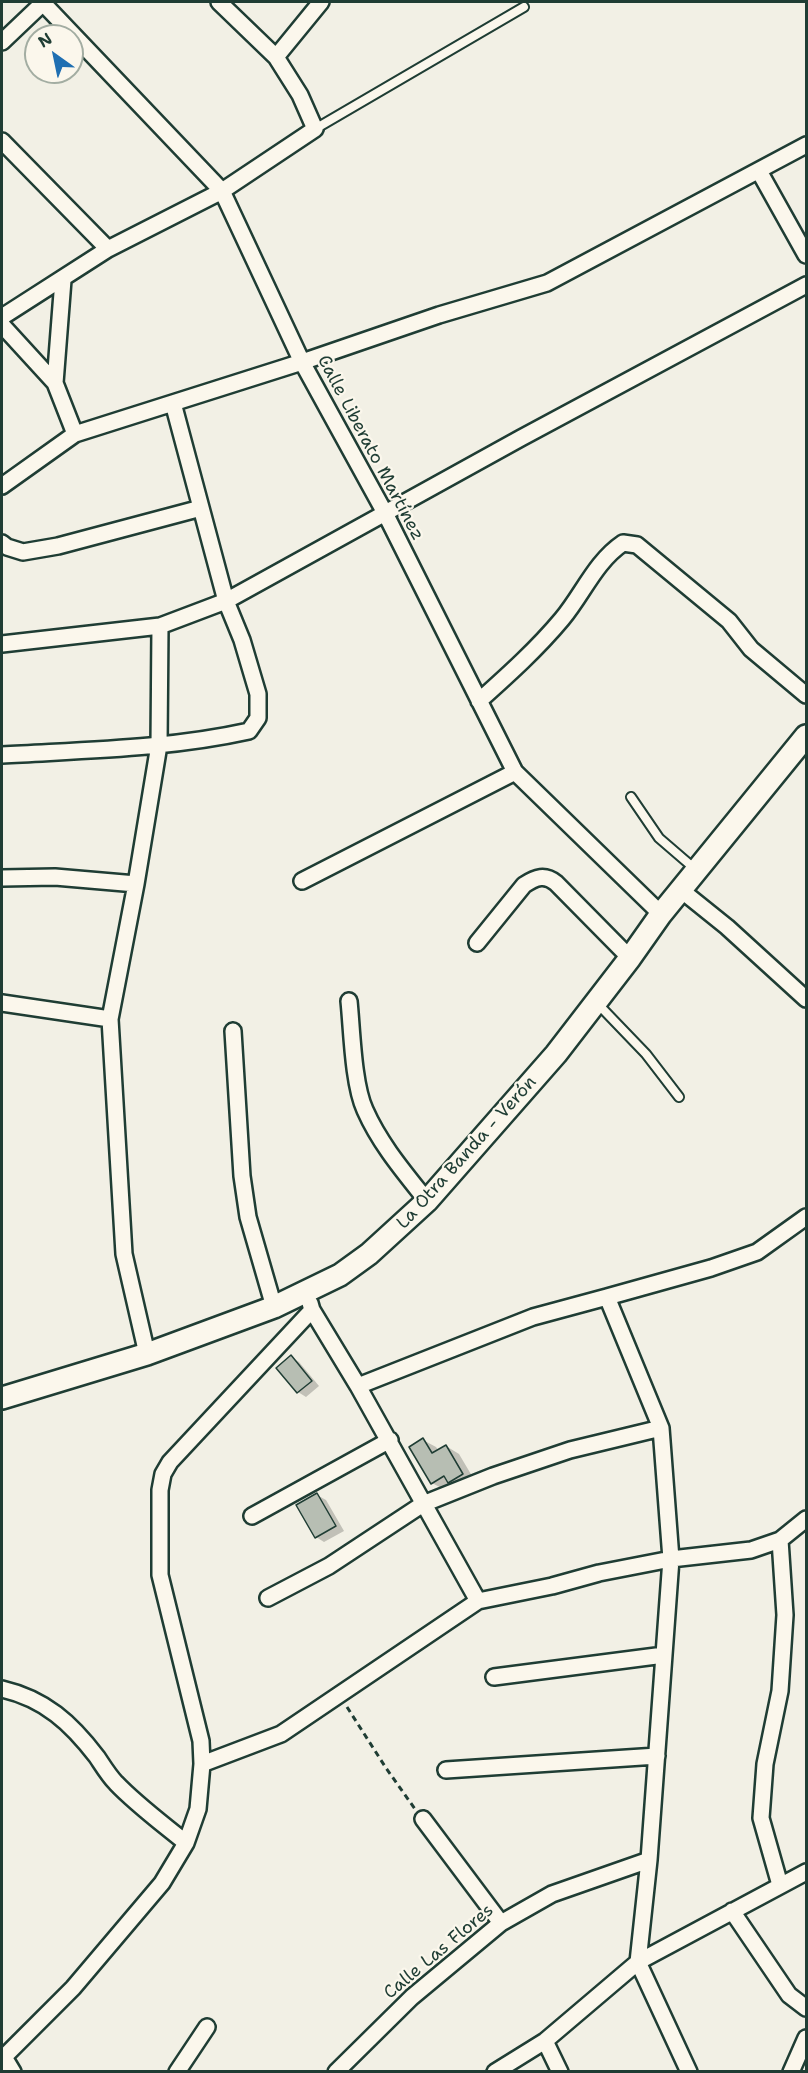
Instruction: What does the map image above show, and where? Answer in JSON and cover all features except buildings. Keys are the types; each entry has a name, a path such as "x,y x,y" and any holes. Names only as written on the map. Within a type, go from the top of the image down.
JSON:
{"main road":[{"name":"La Otra Banda - Verón","path":"2,1398 147,1354 274,1307 310,1301 369,1254 427,1201 556,1054 661,914 807,736"}],"street":[{"path":"2,42 43,2"},
{"name":"Calle Liberato Martínez","path":"43,2 222,191 302,362 385,513 515,772 661,914"},
{"path":"2,318 108,249 222,191 315,129 300,95 276,57 219,2"},
{"path":"276,57 321,2"},
{"path":"2,141 108,249"},
{"path":"2,486 75,434 302,362 439,315 547,283 807,145"},
{"path":"759,171 807,255"},
{"path":"55,383 63,280"},
{"path":"2,644 160,626 226,601 521,438 807,285"},
{"path":"2,325 55,383 75,434"},
{"path":"2,755 159,745 218,738 249,731 258,718 258,694 242,640 226,601 173,403"},
{"path":"2,543 23,552 58,546 201,508"},
{"path":"479,701 524,660 563,618 609,553 623,543 637,545 729,621 751,649 807,695"},
{"path":"147,1354 124,1254 110,1019 136,884 159,745 160,626"},
{"path":"302,881 515,772"},
{"path":"2,878 56,877 136,884"},
{"path":"477,943 524,885 533,879 543,877 550,878 556,883 630,958"},
{"path":"681,890 727,927 807,999"},
{"path":"349,1001 356,1073 364,1108 387,1151 427,1201"},
{"path":"2,1003 110,1019"},
{"path":"233,1031 243,1186 248,1217 274,1307"},
{"path":"358,1386 533,1317 711,1268 757,1252 807,1217"},
{"path":"607,1297 661,1428 671,1558 649,1860 638,1962 690,2072"},
{"path":"14,2072 3,2058 73,1988 162,1883 186,1843 198,1809 202,1764 201,1742 160,1575 160,1490 163,1474 170,1462 310,1301 390,1440 478,1601"},
{"path":"268,1598 329,1566 423,1504 492,1476 570,1450 661,1428"},
{"path":"252,1516 390,1440"},
{"path":"202,1764 281,1734 478,1601 671,1558 751,1550 780,1540 807,1519"},
{"path":"780,1540 785,1615 780,1691 765,1764 760,1818 780,1885"},
{"path":"494,1677 664,1655"},
{"path":"2,1689 17,1693 47,1707 67,1721 115,1782 186,1843"},
{"path":"446,1770 657,1756"},
{"path":"423,1819 501,1923"},
{"name":"Calle Las Flores","path":"336,2072 412,1997 501,1923 552,1893 649,1860"},
{"path":"495,2072 545,2042 638,1962 807,1872"},
{"path":"732,1911 789,1995 807,2008"},
{"path":"177,2072 207,2027"},
{"path":"791,2072 807,2038"},
{"path":"545,2042 560,2072"}],"lane":[{"path":"315,129 524,7"},
{"path":"631,797 659,838 697,870"},
{"path":"596,1002 646,1054 679,1097"}],"path":[{"path":"340,1695 386,1768 423,1819"}]}
